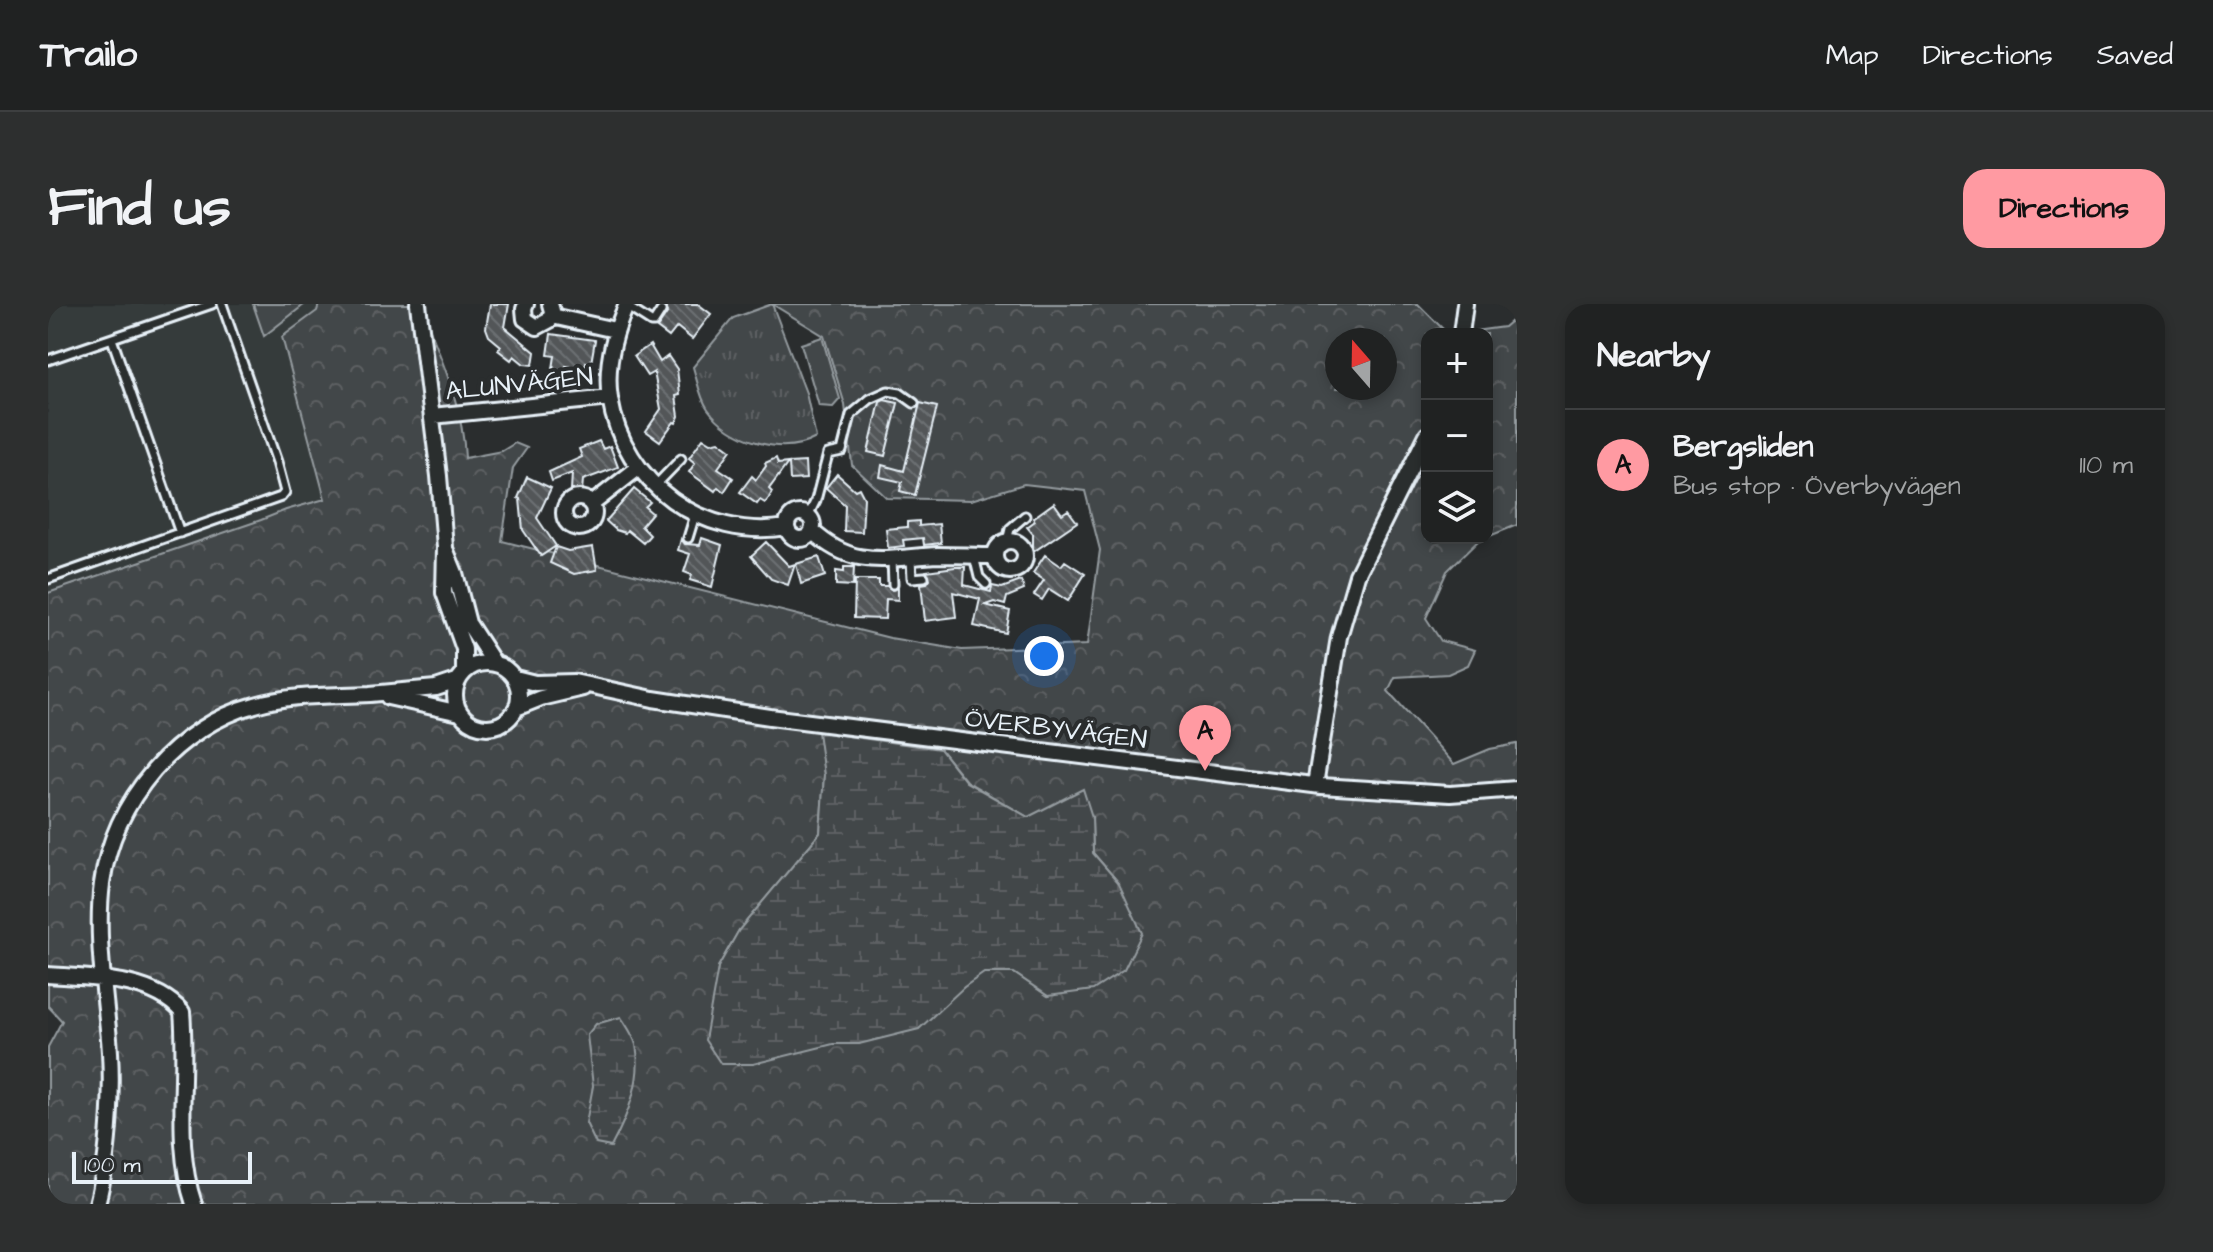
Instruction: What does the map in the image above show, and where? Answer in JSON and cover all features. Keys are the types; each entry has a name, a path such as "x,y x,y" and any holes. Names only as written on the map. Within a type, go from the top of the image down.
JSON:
{"street":[{"path":"418,304 445,547 444,593 464,649 455,701 460,713 471,723 486,727 507,720 516,708 519,693 515,678 494,663 468,623 445,547"},
{"path":"526,304 524,314 532,326 547,324 551,310 615,330"},
{"path":"1462,328 1465,304"},
{"path":"626,305 615,330 610,398 622,439 638,468 667,498 695,515 739,528 768,530 787,527"},
{"name":"ALUNVÄGEN","path":"432,416 610,398"},
{"path":"1315,785 1339,637 1357,575 1421,447"},
{"path":"592,504 638,468"},
{"path":"800,513 808,516 813,523 812,531 806,538 798,539 791,535 787,527 792,516 800,513"},
{"path":"812,531 850,556 892,560 995,556"},
{"path":"1007,541 1021,545 1025,554 1023,564 1016,570 1007,571 998,565 995,556 998,547 1007,541"},
{"path":"97,1204 103,1180 109,1107 109,1031 101,979 99,897 106,856 133,794 162,760 187,738 215,721 253,705 298,696 436,688 461,677 475,665 494,663"},
{"name":"ÖVERBYVÄGEN","path":"515,678 535,683 574,682 770,717 1315,785 1450,794 1517,789"},
{"name":"ÖVERBYVÄGEN","path":"516,708 566,690 591,686"},
{"path":"372,693 460,713"},
{"path":"48,975 101,979 141,988 171,999 182,1012 182,1143 187,1186 194,1204"}],"lane":[{"path":"48,360 212,304"},
{"path":"48,579 281,497 285,492 222,304"},
{"path":"626,305 651,322 661,311"},
{"path":"112,339 180,533"},
{"path":"808,516 816,500 828,454 842,451 855,410 888,391 900,393 914,403"},
{"path":"655,486 681,459"},
{"path":"688,538 695,515"},
{"path":"1007,541 1010,529 1025,516"},
{"path":"974,556 979,577 986,584"},
{"path":"911,558 912,578 924,577"},
{"path":"892,560 893,584"}],"shaded area":[{"path":"48,304 319,304 317,311 282,338 326,499 48,593"}],"green space":[{"path":"253,304 305,304 264,336"},
{"path":"319,304 420,304 455,399 465,458 502,451 515,443 527,448 513,468 502,541 890,638 962,650 1087,645 1100,550 1085,491 1024,484 971,500 887,498 852,465 845,405 824,336 772,304 1418,304 1442,328 1421,328 1421,544 1475,544 1447,571 1426,618 1441,641 1475,650 1468,665 1448,674 1395,677 1388,691 1454,764 1490,749 1517,744 1517,1204 48,1204 48,1047 62,1021 48,1006 48,593 325,499 282,337 317,311","holes":["819,733 940,749 966,781 1028,817 1092,817 1093,853 1119,883 1048,996 1014,973 984,972 964,987 859,1044 833,1044 718,967 739,930 820,833 824,775"]},
{"path":"772,304 806,393 816,438 787,446 743,437 718,420 705,405 693,367 733,318"},
{"path":"1517,316 1517,525 1493,535 1493,328 1504,327"},
{"path":"822,337 840,399 833,407 819,406 801,344"},
{"path":"818,732 940,749 966,782 1028,817 1083,789 1092,817 1093,853 1119,883 1142,933 1124,970 1093,990 1048,996 1014,973 984,973 964,987 919,1029 859,1044 833,1044 753,1064 721,1064 705,1040 718,967 739,930 820,833 824,775"},
{"path":"621,1017 635,1042 637,1071 628,1111 611,1147 596,1144 586,1123 593,1086 587,1035 596,1024"}],"building":[{"path":"490,304 509,304 505,327 535,352 533,365 524,364 514,356 511,360 498,350 501,346 489,336 486,328"},
{"path":"658,304 698,304 711,314 692,339 677,327 669,337 657,328 668,312 665,306"},
{"path":"551,334 595,340 591,363 586,362 585,369 566,366 564,377 552,375 555,356 548,355"},
{"path":"650,345 660,362 668,356 677,369 680,395 676,396 679,416 676,423 660,441 646,431 661,409 654,372 647,376 634,356"},
{"path":"880,402 898,403 885,456 868,452"},
{"path":"920,403 937,407 915,495 900,491 902,482 880,477 882,465 904,471"},
{"path":"703,438 711,443 719,441 731,450 718,468 733,478 724,492 718,487 715,491 689,472 695,463 689,458"},
{"path":"599,441 603,449 610,446 618,467 583,480 582,491 571,491 572,473 552,481 549,472 582,457 579,449"},
{"path":"776,458 778,464 788,463 769,489 772,492 769,498 765,503 760,500 757,504 740,492 752,476 756,480 765,463"},
{"path":"805,462 806,479 790,480 789,463"},
{"path":"837,474 855,490 859,488 864,498 862,532 844,531 845,505 826,488"},
{"path":"527,477 551,488 537,518 556,546 541,556 523,530 518,498"},
{"path":"634,489 650,502 645,507 652,513 641,526 650,535 643,543 627,530 625,533 616,530 606,521"},
{"path":"1054,503 1062,514 1068,510 1077,522 1033,552 1033,534 1027,527 1035,521 1033,518"},
{"path":"919,521 919,526 939,524 941,543 924,545 923,538 903,540 904,546 888,548 886,529 907,527 907,522"},
{"path":"702,538 722,545 712,587 690,580 692,575 684,572 690,554 678,550 681,539 685,544 700,545"},
{"path":"766,542 789,566 795,564 788,585 771,579 751,556"},
{"path":"556,547 568,551 593,547 597,570 574,574 550,563"},
{"path":"1045,555 1061,566 1065,561 1085,574 1068,601 1049,589 1042,600 1034,595 1044,580 1033,573"},
{"path":"819,557 825,576 801,584 796,564"},
{"path":"844,567 854,567 853,586 836,585 836,571 844,572"},
{"path":"965,567 964,585 991,592 992,586 1002,588 1021,581 1024,590 1007,597 1005,605 994,602 985,605 1010,611 1006,633 974,626 980,599 953,592 956,617 925,621 921,584 930,579 926,571"},
{"path":"855,580 879,580 879,586 892,590 898,588 898,600 886,599 885,619 854,618"}],"place":[{"name":"Bergsliden","path":"1205,771"}]}
